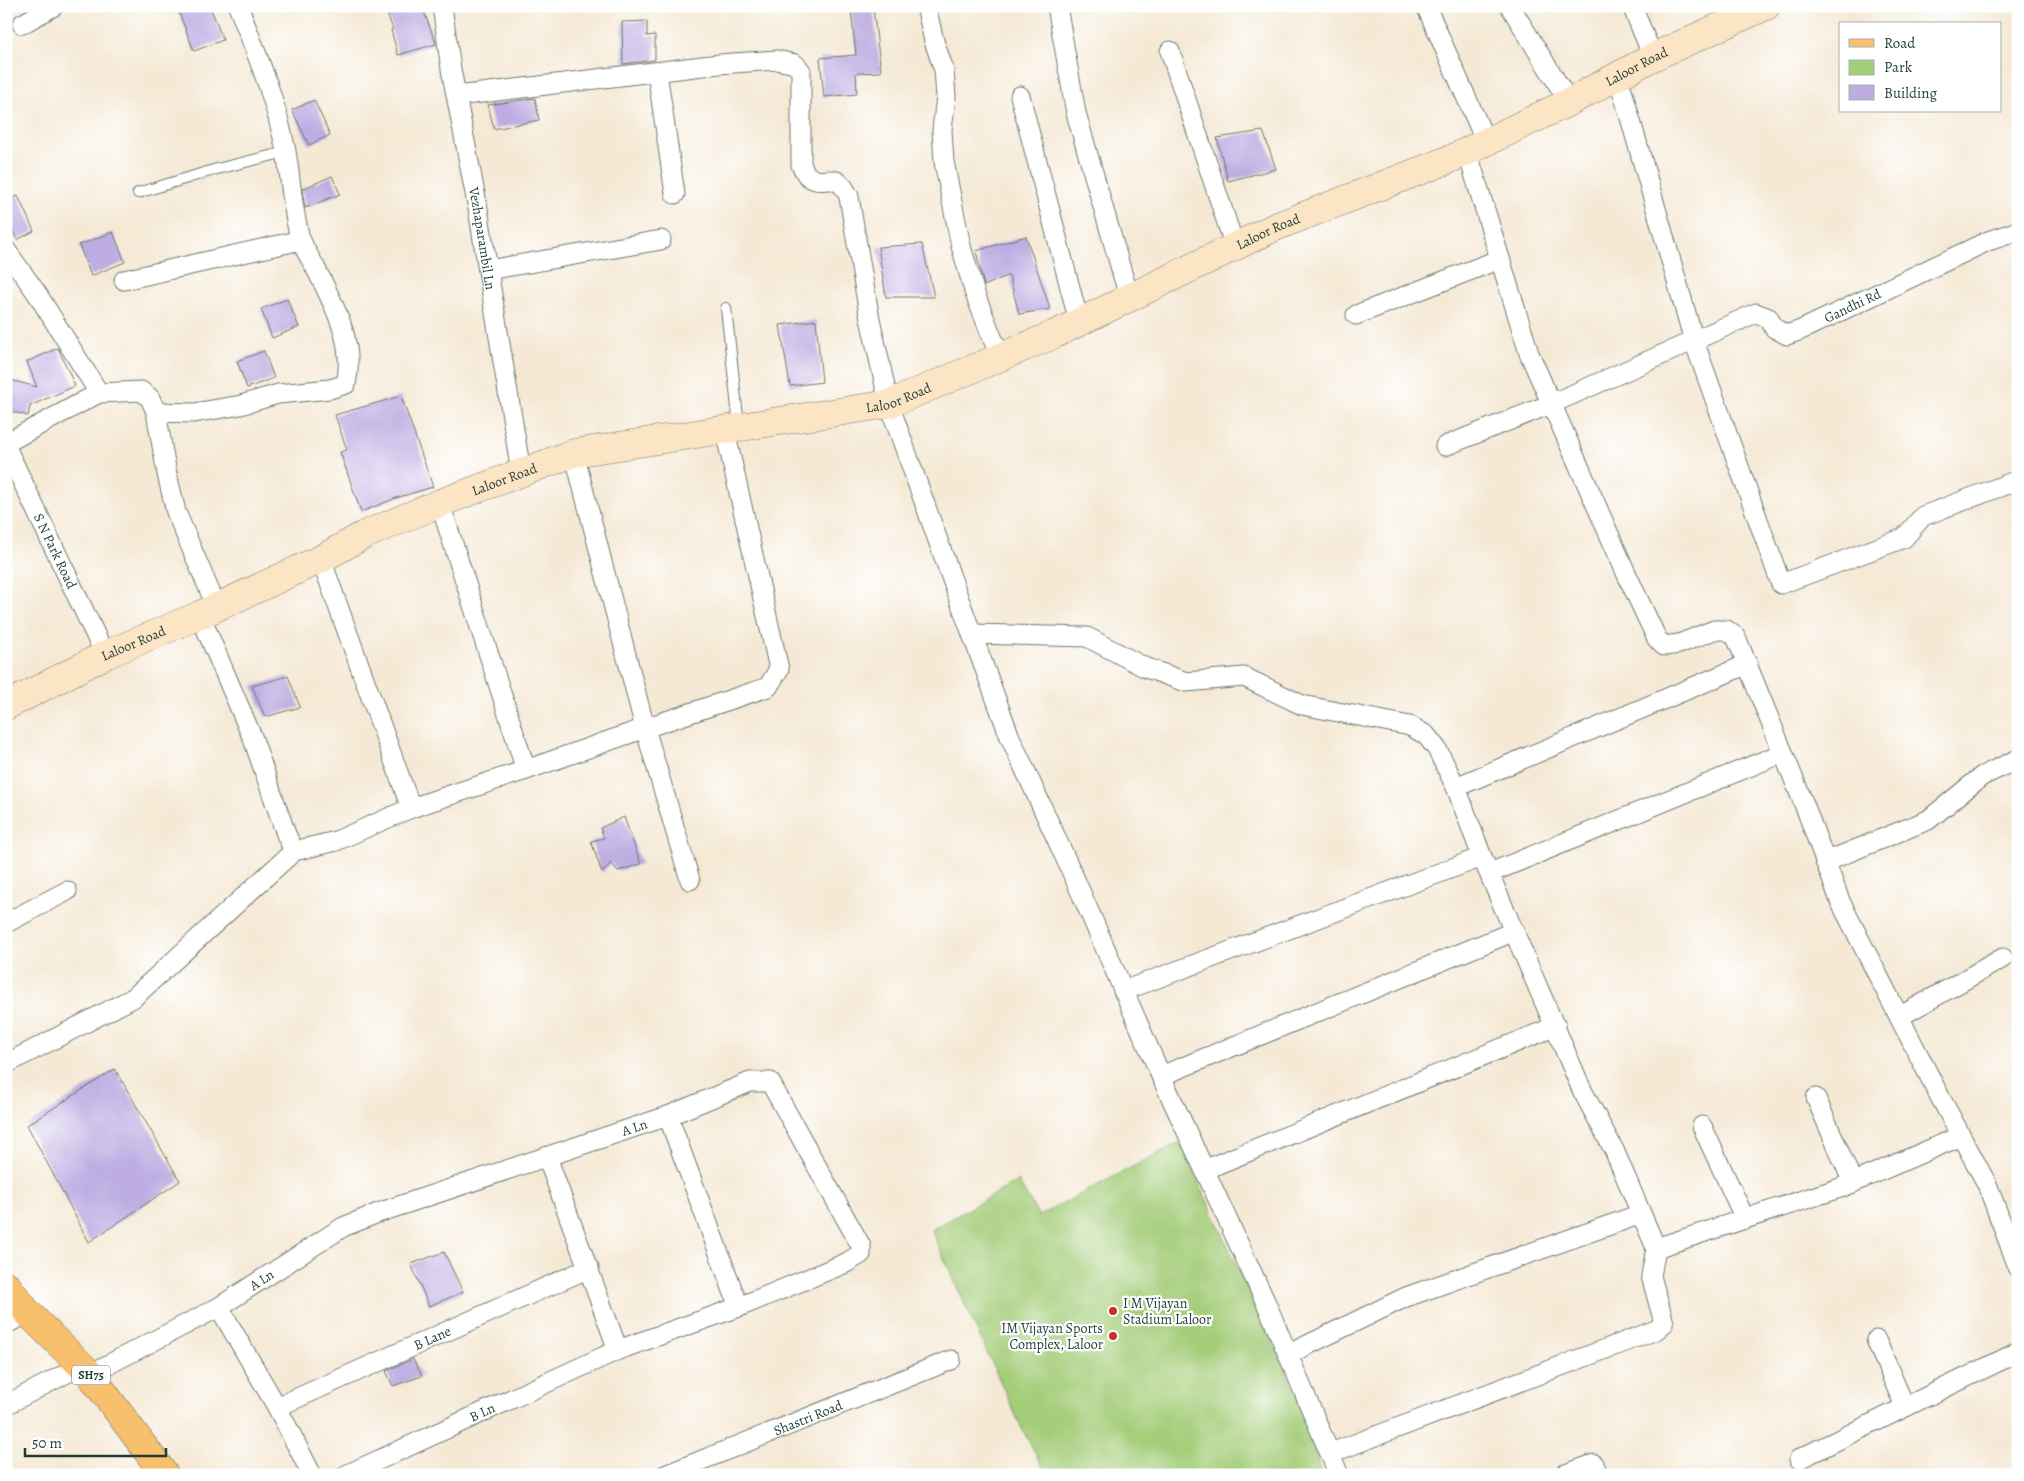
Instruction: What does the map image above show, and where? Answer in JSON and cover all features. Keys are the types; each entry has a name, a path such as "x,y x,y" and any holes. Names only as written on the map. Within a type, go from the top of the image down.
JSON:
{"main road":[{"name":"SH75","path":"6,1285 17,1318 86,1370 165,1475"}],"street":[{"path":"22,24 54,6"},
{"path":"156,412 194,413 241,405 278,394 330,388 346,384 349,372 348,355 339,315 301,240 293,208 286,152 272,95 238,6"},
{"name":"Vezhaparambil Ln","path":"442,6 521,472"},
{"path":"926,6 934,41 944,70 946,97 942,130 944,162 961,246 975,294 1000,358"},
{"path":"1057,6 1076,113 1129,297"},
{"path":"1426,6 1476,147 1500,259 1529,353 1657,639 1664,646 1679,644 1714,630 1726,630 1736,637 1840,901 1987,1184 2018,1267"},
{"path":"1510,6 1569,102"},
{"path":"1632,6 1653,57"},
{"name":"Laloor Road","path":"6,706 105,655 209,611 321,559 364,534 440,503 574,453 890,404 1080,322 1275,226 1476,147 1569,102 1653,57 1766,6"},
{"path":"1170,51 1235,246"},
{"path":"457,96 719,64 777,60 796,64 801,70 801,165 807,175 815,180 836,180 844,186 849,197 869,314 890,404 1010,737 1070,868 1161,1076 1206,1169 1289,1354 1339,1475"},
{"path":"657,72 675,194"},
{"path":"1618,76 1694,341 1781,584 1904,538 1923,516 2018,480"},
{"path":"1020,96 1080,322"},
{"name":"Gandhi Rd","path":"1694,341 1756,312 1769,318 1774,328 1787,335 1988,241 2018,232"},
{"path":"124,280 301,240"},
{"path":"488,270 661,240"},
{"path":"6,250 41,300 99,393"},
{"path":"1356,315 1500,259"},
{"path":"1445,446 1551,404 1694,341"},
{"path":"6,443 99,393 141,391 150,398 156,412 176,512 286,834 294,851"},
{"path":"6,1064 133,998 294,851 336,841 411,808 768,687 779,669 732,429"},
{"name":"S N Park Road","path":"6,447 105,655"},
{"path":"574,453 645,728 690,880"},
{"path":"440,503 526,770"},
{"path":"321,559 411,808"},
{"path":"972,634 1087,637 1144,667 1186,682 1244,677 1302,705 1410,726 1426,735 1437,749 1456,787 1486,865 1582,1090 1614,1150 1656,1248 1651,1276 1664,1323 1656,1330 1331,1453"},
{"path":"1456,787 1748,664"},
{"path":"1123,991 1486,865 1783,753"},
{"path":"1825,862 1928,820 1982,776 2018,759"},
{"path":"6,923 67,891"},
{"path":"1161,1076 1515,931"},
{"path":"1899,1017 2003,958"},
{"path":"1206,1169 1556,1026"},
{"name":"A Ln","path":"6,1404 86,1370 219,1307 343,1227 378,1213 668,1116 750,1082 770,1082 861,1246 861,1254 846,1263 739,1307 618,1350"},
{"path":"1816,1098 1853,1183"},
{"path":"668,1116 739,1307"},
{"path":"1702,1126 1745,1219"},
{"path":"1656,1248 1853,1183 1961,1136"},
{"path":"547,1157 618,1350"},
{"path":"1289,1354 1406,1297 1641,1214"},
{"name":"B Lane","path":"277,1407 589,1268"},
{"path":"219,1307 277,1407 312,1475"},
{"path":"1876,1340 1904,1407"},
{"name":"B Ln","path":"346,1475 618,1350"},
{"path":"1799,1458 2018,1352"},
{"name":"Shastri Road","path":"665,1475 951,1360"},
{"path":"1563,1475 1594,1464 1598,1475"}],"lane":[{"path":"138,193 217,169 286,152"},
{"path":"726,308 732,429"}],"green space":[{"name":"IM Vijayan Sports Complex, Laloor","path":"1180,1142 1295,1391 1317,1457 1320,1475 1047,1475 1021,1427 931,1230 1018,1181 1039,1216"}],"building":[{"path":"187,6 210,6 223,40 194,51 178,10"},
{"path":"384,6 422,6 436,44 398,55 391,30 393,29"},
{"path":"873,8 881,72 856,73 857,94 824,97 820,58 856,55 851,10"},
{"path":"647,21 647,36 655,35 655,60 623,64 622,22"},
{"path":"535,98 539,120 494,129 488,105"},
{"path":"314,100 330,135 309,145 292,110"},
{"path":"1263,131 1276,169 1228,181 1217,138"},
{"path":"332,176 340,194 305,208 302,189"},
{"path":"18,196 34,231 17,240 6,217 6,201"},
{"path":"113,232 125,262 91,276 79,245"},
{"path":"1026,236 1050,309 1019,314 1009,275 984,286 976,251"},
{"path":"922,244 934,297 886,297 878,247"},
{"path":"287,299 299,327 272,338 261,309"},
{"path":"816,320 822,382 790,386 780,325"},
{"path":"58,348 75,386 30,406 28,416 6,410 6,379 37,387 27,362"},
{"path":"264,351 274,378 247,388 237,361"},
{"path":"401,396 433,487 396,498 361,512 340,452 347,450 335,415"},
{"path":"288,676 300,707 265,717 252,686"},
{"path":"624,817 641,864 618,871 611,863 602,873 591,841 604,838 600,828"},
{"path":"115,1069 180,1181 89,1242 27,1125"},
{"path":"444,1252 463,1292 429,1306 411,1264"},
{"path":"413,1359 422,1376 393,1386 386,1371"}],"place":[{"name":"I M Vijayan Stadium Laloor","path":"1113,1311"},
{"name":"IM Vijayan Sports Complex, Laloor","path":"1113,1336"}]}
